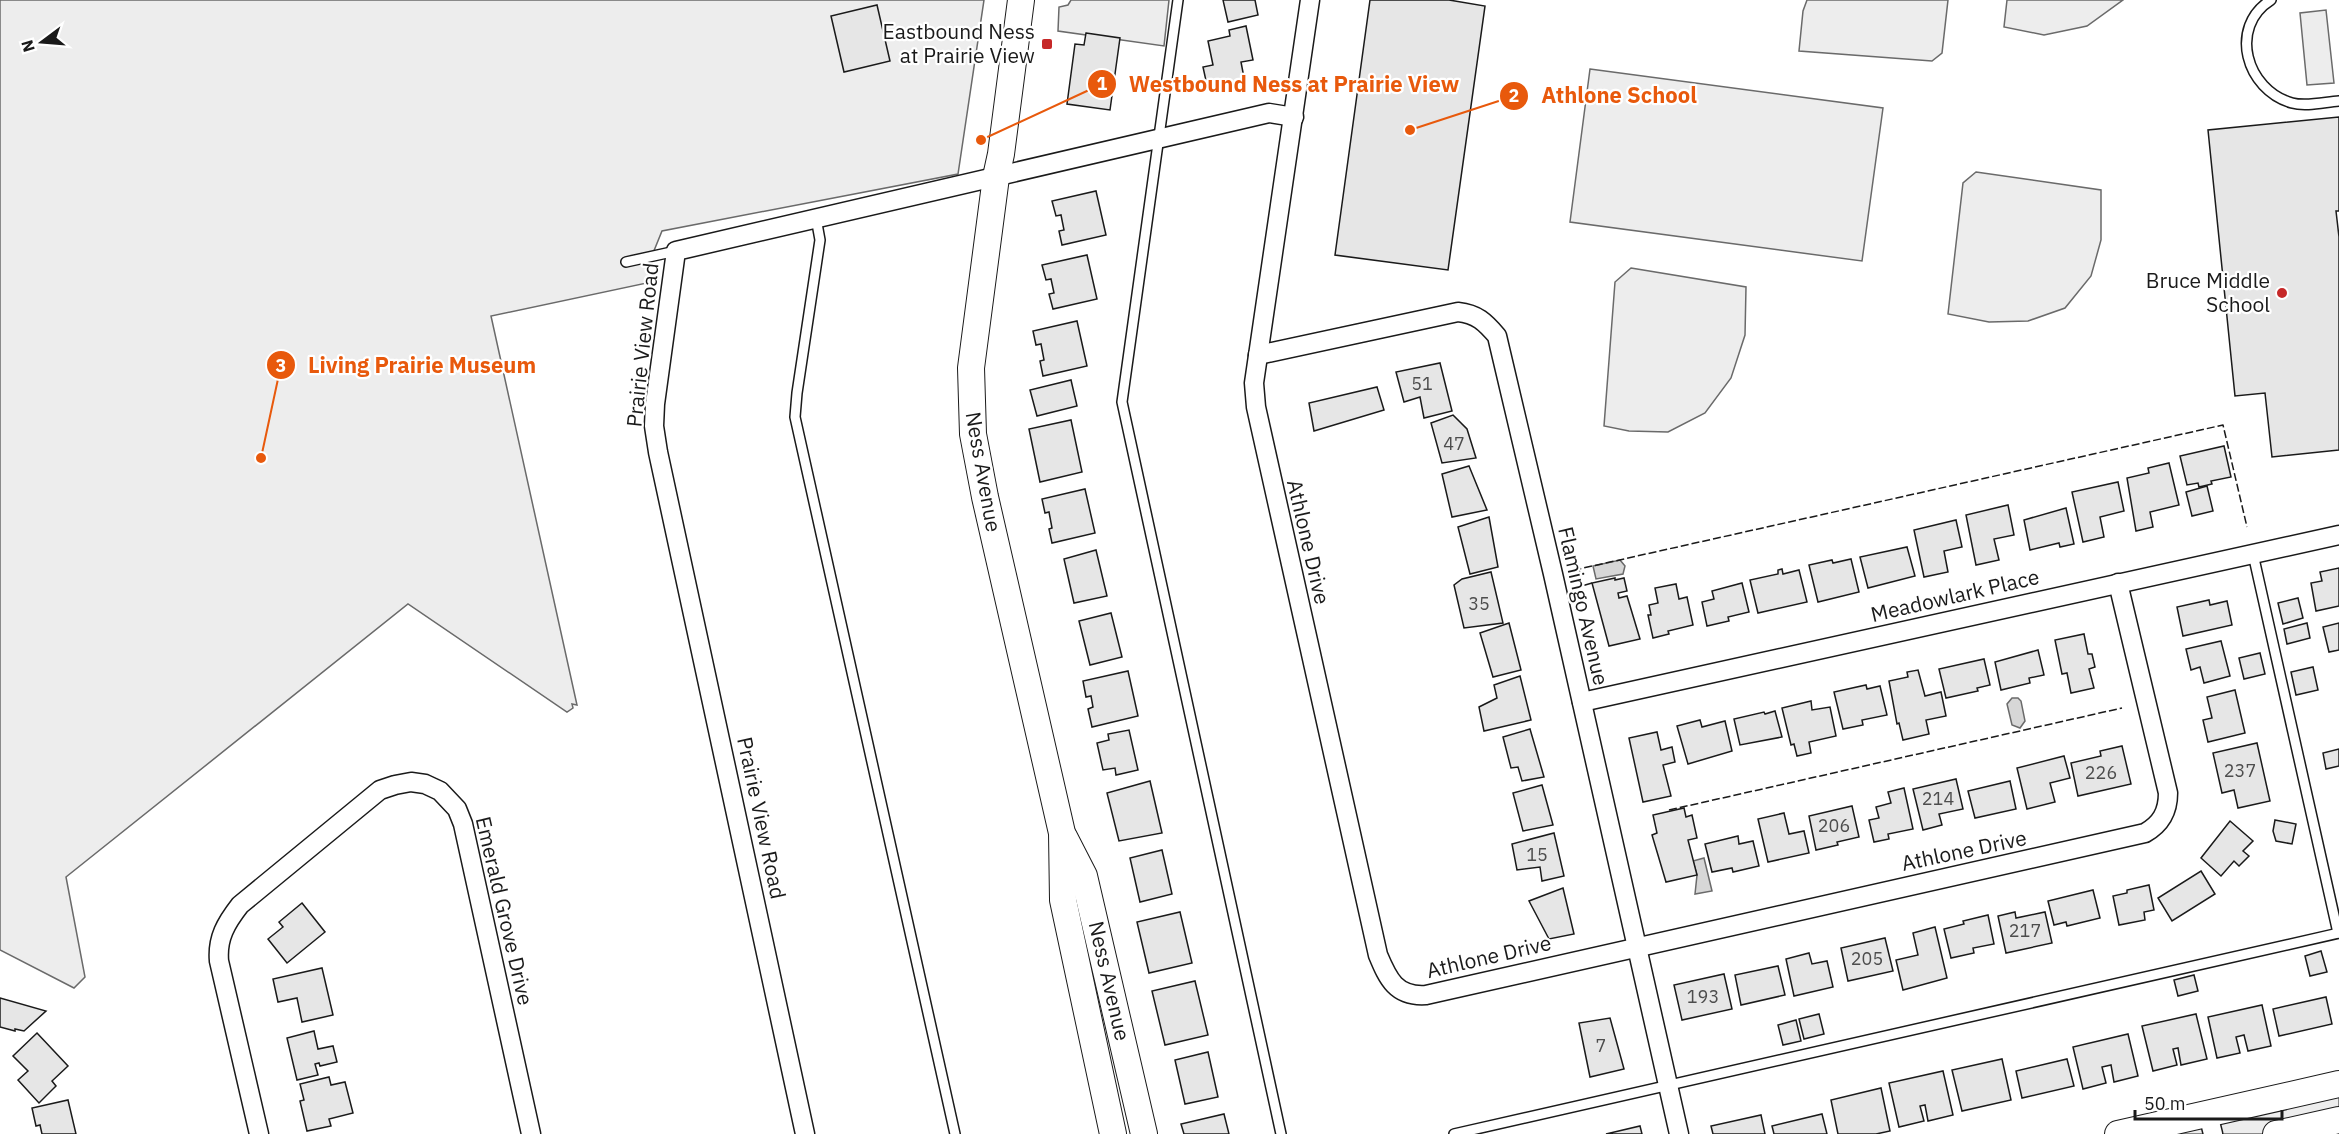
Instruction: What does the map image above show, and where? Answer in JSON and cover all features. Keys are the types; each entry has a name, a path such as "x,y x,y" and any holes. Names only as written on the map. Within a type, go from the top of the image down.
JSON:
{"main road":[{"name":"Ness Avenue","path":"1021,0 970,368 973,434 985,497 1062,833 1063,900 1113,1134"},
{"name":"Ness Avenue","path":"1062,833 1084,876 1144,1134"},
{"path":"2118,1134 2210,1124 2339,1084"},
{"path":"2281,1134 2339,1120"}],"street":[{"name":"Athlone Drive","path":"1310,0 1254,383 1256,407 1378,955 1388,978 1398,989 1414,996 1426,995 2136,836 2154,828 2166,810 2168,793 2118,583"},
{"name":"Prairie View Road","path":"805,1134 654,426 676,250 1269,113 1294,117"},
{"name":"Flamingo Avenue","path":"1258,355 1458,312 1472,314 1484,321 1497,336 1679,1134"},
{"name":"Meadowlark Place","path":"1582,702 2339,535"},
{"name":"Emerald Grove Drive","path":"259,1134 219,961 218,948 224,928 240,905 380,790 411,782 425,784 440,791 457,809 463,824 531,1134"}],"lane":[{"path":"1178,0 1122,402 1281,1134"},
{"path":"2271,0 2254,14 2248,28 2247,48 2250,67 2259,81 2274,94 2292,103 2339,101"},
{"path":"816,218 820,240 795,417 956,1134"},
{"path":"626,262 676,250"},
{"path":"1454,1134 2338,933 2253,554"}],"shaded area":[{"path":"0,0 984,0 958,174 662,231 649,263 647,283 491,316 577,705 572,704 573,708 567,712 408,604 66,877 85,977 74,988 0,950"},
{"path":"1071,0 1169,0 1164,46 1058,31 1059,7 1068,5"},
{"path":"1807,0 1948,0 1942,53 1932,61 1799,51 1803,11"},
{"path":"2007,0 2123,0 2087,26 2044,35 2004,27"},
{"path":"2326,10 2334,83 2307,85 2300,13"},
{"path":"1590,69 1883,108 1862,261 1570,222"},
{"path":"1976,172 2101,190 2101,240 2091,276 2065,308 2028,321 1989,322 1948,314 1963,183"},
{"path":"1631,268 1746,287 1745,335 1731,378 1705,413 1668,432 1629,431 1604,426 1615,282"},
{"path":"1620,560 1625,566 1623,574 1596,579 1593,566"},
{"path":"2012,698 2018,698 2021,701 2025,721 2020,728 2012,725 2007,704"},
{"path":"1704,858 1712,891 1695,894 1697,875 1693,861"},
{"path":"2339,1084 2339,1134 2118,1134"}],"building":[{"path":"1223,0 1255,0 1258,15 1228,22"},
{"path":"1370,0 1449,0 1485,6 1448,270 1335,255"},
{"path":"877,5 890,61 844,72 831,16"},
{"path":"1246,26 1253,60 1241,62 1245,83 1208,90 1203,67 1213,65 1208,41 1230,36 1229,30"},
{"path":"1086,33 1120,38 1110,110 1067,104 1075,44 1084,45"},
{"name":"Bruce Middle School","path":"2339,117 2339,211 2336,211 2339,237 2339,450 2272,457 2265,393 2235,396 2208,130"},
{"path":"1096,191 1106,235 1062,245 1059,231 1064,230 1061,215 1056,216 1052,201"},
{"path":"1087,255 1097,299 1053,309 1049,294 1054,293 1051,279 1046,280 1042,265"},
{"path":"1077,321 1087,366 1043,376 1040,361 1044,360 1041,344 1036,345 1033,331"},
{"path":"1440,363 1452,411 1424,418 1420,397 1404,402 1396,372"},
{"path":"1071,380 1077,406 1037,416 1030,390"},
{"path":"1377,387 1384,410 1314,431 1309,403"},
{"path":"1453,415 1467,429 1476,458 1442,463 1431,423"},
{"path":"1071,420 1082,472 1040,482 1029,429"},
{"path":"2224,446 2231,477 2211,481 2212,484 2199,487 2198,483 2187,485 2180,456"},
{"path":"2169,463 2179,505 2150,512 2153,527 2136,531 2127,478 2149,473 2148,468"},
{"path":"1469,466 1487,510 1452,517 1442,474"},
{"path":"2118,482 2124,511 2100,517 2104,537 2083,542 2072,492"},
{"path":"2207,486 2213,511 2192,516 2186,492"},
{"path":"1085,489 1095,533 1052,543 1049,512 1045,513 1042,499"},
{"path":"2008,505 2014,535 1994,539 1999,560 1976,565 1966,515"},
{"path":"2066,508 2074,544 2060,547 2059,543 2030,550 2024,520"},
{"path":"1489,517 1498,567 1470,574 1458,527"},
{"path":"1956,520 1962,547 1944,551 1948,572 1924,577 1914,530"},
{"path":"1907,547 1915,576 1868,588 1860,557"},
{"path":"1096,550 1107,596 1074,603 1064,559"},
{"path":"1851,559 1859,592 1818,602 1809,565"},
{"path":"2339,568 2339,606 2316,611 2311,583 2322,581 2320,572"},
{"path":"1782,569 1783,574 1799,570 1807,602 1758,613 1750,580 1778,574 1778,570"},
{"path":"1491,572 1503,623 1464,628 1454,585 1462,579"},
{"path":"1615,578 1615,580 1624,578 1627,591 1618,593 1619,598 1627,596 1640,639 1609,646 1592,583"},
{"path":"1742,583 1749,612 1728,617 1729,621 1707,626 1702,602 1714,599 1712,591"},
{"path":"1676,584 1679,599 1687,597 1693,625 1668,631 1669,634 1653,638 1648,615 1651,615 1649,605 1658,603 1655,588"},
{"path":"2298,598 2303,618 2283,624 2278,603"},
{"path":"2209,600 2210,605 2227,601 2232,625 2183,636 2177,607"},
{"path":"1111,613 1122,657 1090,665 1079,621"},
{"path":"1509,623 1521,670 1493,677 1480,633"},
{"path":"2307,623 2310,638 2287,644 2284,629"},
{"path":"2339,623 2339,650 2329,652 2323,627"},
{"path":"2084,634 2088,654 2092,654 2095,667 2089,669 2094,688 2071,693 2067,673 2062,674 2055,640"},
{"path":"2221,641 2230,676 2204,683 2200,667 2191,670 2186,649"},
{"path":"2038,650 2044,675 2029,678 2030,683 2001,690 1995,662"},
{"path":"2260,653 2265,674 2244,679 2239,658"},
{"path":"1984,659 1990,685 1977,688 1978,691 1946,698 1939,669"},
{"path":"2313,667 2318,690 2296,695 2291,672"},
{"path":"1918,670 1925,696 1941,692 1946,716 1926,720 1929,734 1903,740 1899,723 1897,724 1889,681 1908,677 1907,672"},
{"path":"1128,671 1138,716 1092,727 1088,709 1093,707 1091,696 1086,697 1083,681"},
{"path":"1520,676 1531,720 1484,731 1479,707 1497,698 1494,685"},
{"path":"1866,685 1867,689 1880,686 1887,715 1862,720 1863,725 1843,729 1834,692"},
{"path":"2235,690 2245,733 2208,742 2203,720 2212,718 2207,697"},
{"path":"1811,701 1812,710 1830,707 1836,736 1809,742 1811,753 1797,756 1794,744 1791,745 1782,708"},
{"path":"1775,711 1782,737 1740,745 1734,719"},
{"path":"1700,720 1702,727 1725,721 1732,751 1688,764 1677,726"},
{"path":"1530,729 1544,777 1522,781 1518,767 1511,768 1503,737"},
{"path":"1129,730 1138,770 1116,775 1115,768 1103,770 1097,743 1109,740 1108,734"},
{"path":"1657,732 1661,750 1672,747 1675,762 1663,765 1671,796 1643,802 1629,738"},
{"path":"2257,743 2270,801 2238,808 2234,790 2222,793 2213,753"},
{"path":"2122,746 2131,784 2078,796 2071,763 2101,756 2100,751"},
{"path":"2339,749 2339,766 2326,769 2323,753"},
{"path":"2064,756 2070,778 2050,783 2055,802 2027,809 2017,768"},
{"path":"1956,779 1963,809 1939,814 1942,825 1923,830 1913,789"},
{"path":"1150,781 1162,833 1119,841 1107,793"},
{"path":"2010,781 2016,809 1975,818 1968,791"},
{"path":"1542,785 1553,825 1523,831 1513,793"},
{"path":"1904,788 1913,829 1888,834 1889,839 1874,842 1869,820 1879,818 1876,807 1891,803 1888,792"},
{"path":"1852,806 1859,837 1816,850 1809,816"},
{"path":"1684,808 1686,817 1692,815 1697,838 1688,840 1697,875 1666,882 1652,835 1657,833 1653,815"},
{"path":"1784,813 1789,834 1804,831 1809,853 1768,862 1758,819"},
{"path":"2275,820 2296,824 2292,844 2276,841 2273,831"},
{"path":"2230,821 2253,841 2243,851 2249,856 2239,866 2234,861 2221,876 2201,858"},
{"path":"1554,833 1564,876 1542,881 1540,867 1517,870 1512,844"},
{"path":"1738,836 1739,844 1753,841 1759,866 1733,872 1732,868 1712,872 1705,844"},
{"path":"1162,850 1172,894 1140,902 1130,858"},
{"path":"2201,871 2215,894 2172,921 2158,898"},
{"path":"2149,885 2154,910 2144,912 2145,920 2119,925 2113,896"},
{"path":"1563,888 1574,934 1549,939 1529,901"},
{"path":"2093,890 2100,918 2067,926 2066,922 2054,925 2048,901"},
{"path":"302,903 325,932 287,963 268,939 283,927 279,922"},
{"path":"1180,912 1192,963 1149,973 1137,922"},
{"path":"2015,912 2016,918 2045,912 2052,943 2006,953 1998,916"},
{"path":"1988,915 1994,944 1973,948 1974,953 1951,958 1944,929 1964,924 1963,921"},
{"path":"1935,927 1947,978 1903,990 1896,960 1918,955 1913,933"},
{"path":"1885,938 1893,971 1848,981 1841,948"},
{"path":"2321,951 2327,972 2310,976 2305,956"},
{"path":"1809,953 1812,964 1827,961 1833,987 1794,996 1786,959"},
{"path":"1778,966 1785,995 1741,1005 1735,975"},
{"path":"322,968 333,1015 302,1022 297,998 278,1002 273,979"},
{"path":"1724,974 1732,1009 1682,1020 1674,985"},
{"path":"2194,975 2198,991 2178,996 2174,980"},
{"path":"1195,981 1208,1035 1165,1045 1152,991"},
{"path":"2326,997 2332,1024 2279,1036 2273,1009"},
{"path":"0,998 46,1011 24,1031 0,1027"},
{"path":"2262,1005 2271,1046 2248,1051 2244,1035 2236,1037 2240,1053 2217,1058 2208,1017"},
{"path":"1819,1014 1824,1034 1804,1039 1799,1019"},
{"path":"2196,1014 2207,1059 2181,1065 2178,1048 2173,1049 2177,1065 2153,1071 2142,1026"},
{"path":"1610,1018 1624,1069 1590,1077 1579,1023"},
{"path":"1796,1020 1801,1041 1783,1045 1778,1025"},
{"path":"314,1031 318,1049 333,1046 337,1062 320,1066 319,1063 315,1064 318,1075 297,1080 287,1038"},
{"path":"37,1033 68,1066 52,1081 56,1086 39,1103 18,1080 28,1071 13,1056"},
{"path":"2128,1034 2138,1076 2114,1082 2111,1065 2102,1067 2106,1083 2083,1089 2073,1047"},
{"path":"1208,1052 1218,1097 1185,1104 1175,1060"},
{"path":"2002,1059 2011,1100 1962,1111 1952,1070"},
{"path":"2067,1059 2074,1086 2022,1098 2016,1071"},
{"path":"1943,1071 1953,1115 1928,1121 1925,1105 1920,1106 1924,1121 1899,1127 1889,1083"},
{"path":"329,1077 331,1085 345,1082 353,1113 329,1119 331,1126 307,1131 300,1101 304,1100 300,1084"},
{"path":"1881,1088 1890,1131 1876,1134 1838,1134 1831,1100"},
{"path":"68,1100 76,1134 42,1134 40,1125 36,1126 32,1108"},
{"path":"1224,1114 1229,1134 1184,1134 1181,1124"},
{"path":"1822,1114 1827,1134 1774,1134 1772,1126"},
{"path":"1761,1115 1765,1134 1713,1134 1711,1126"},
{"path":"1640,1126 1642,1134 1606,1134"}],"fence":[{"path":"1592,583 1582,586 1579,569 2223,425 2247,527"},
{"path":"1669,810 2122,708"}],"place":[{"name":"Eastbound Ness at Prairie View","path":"1047,44"},
{"name":"Athlone School","path":"1410,130"},
{"name":"Westbound Ness at Prairie View","path":"981,140"},
{"name":"Bruce Middle School","path":"2282,293"},
{"name":"Living Prairie Museum","path":"261,458"}]}
